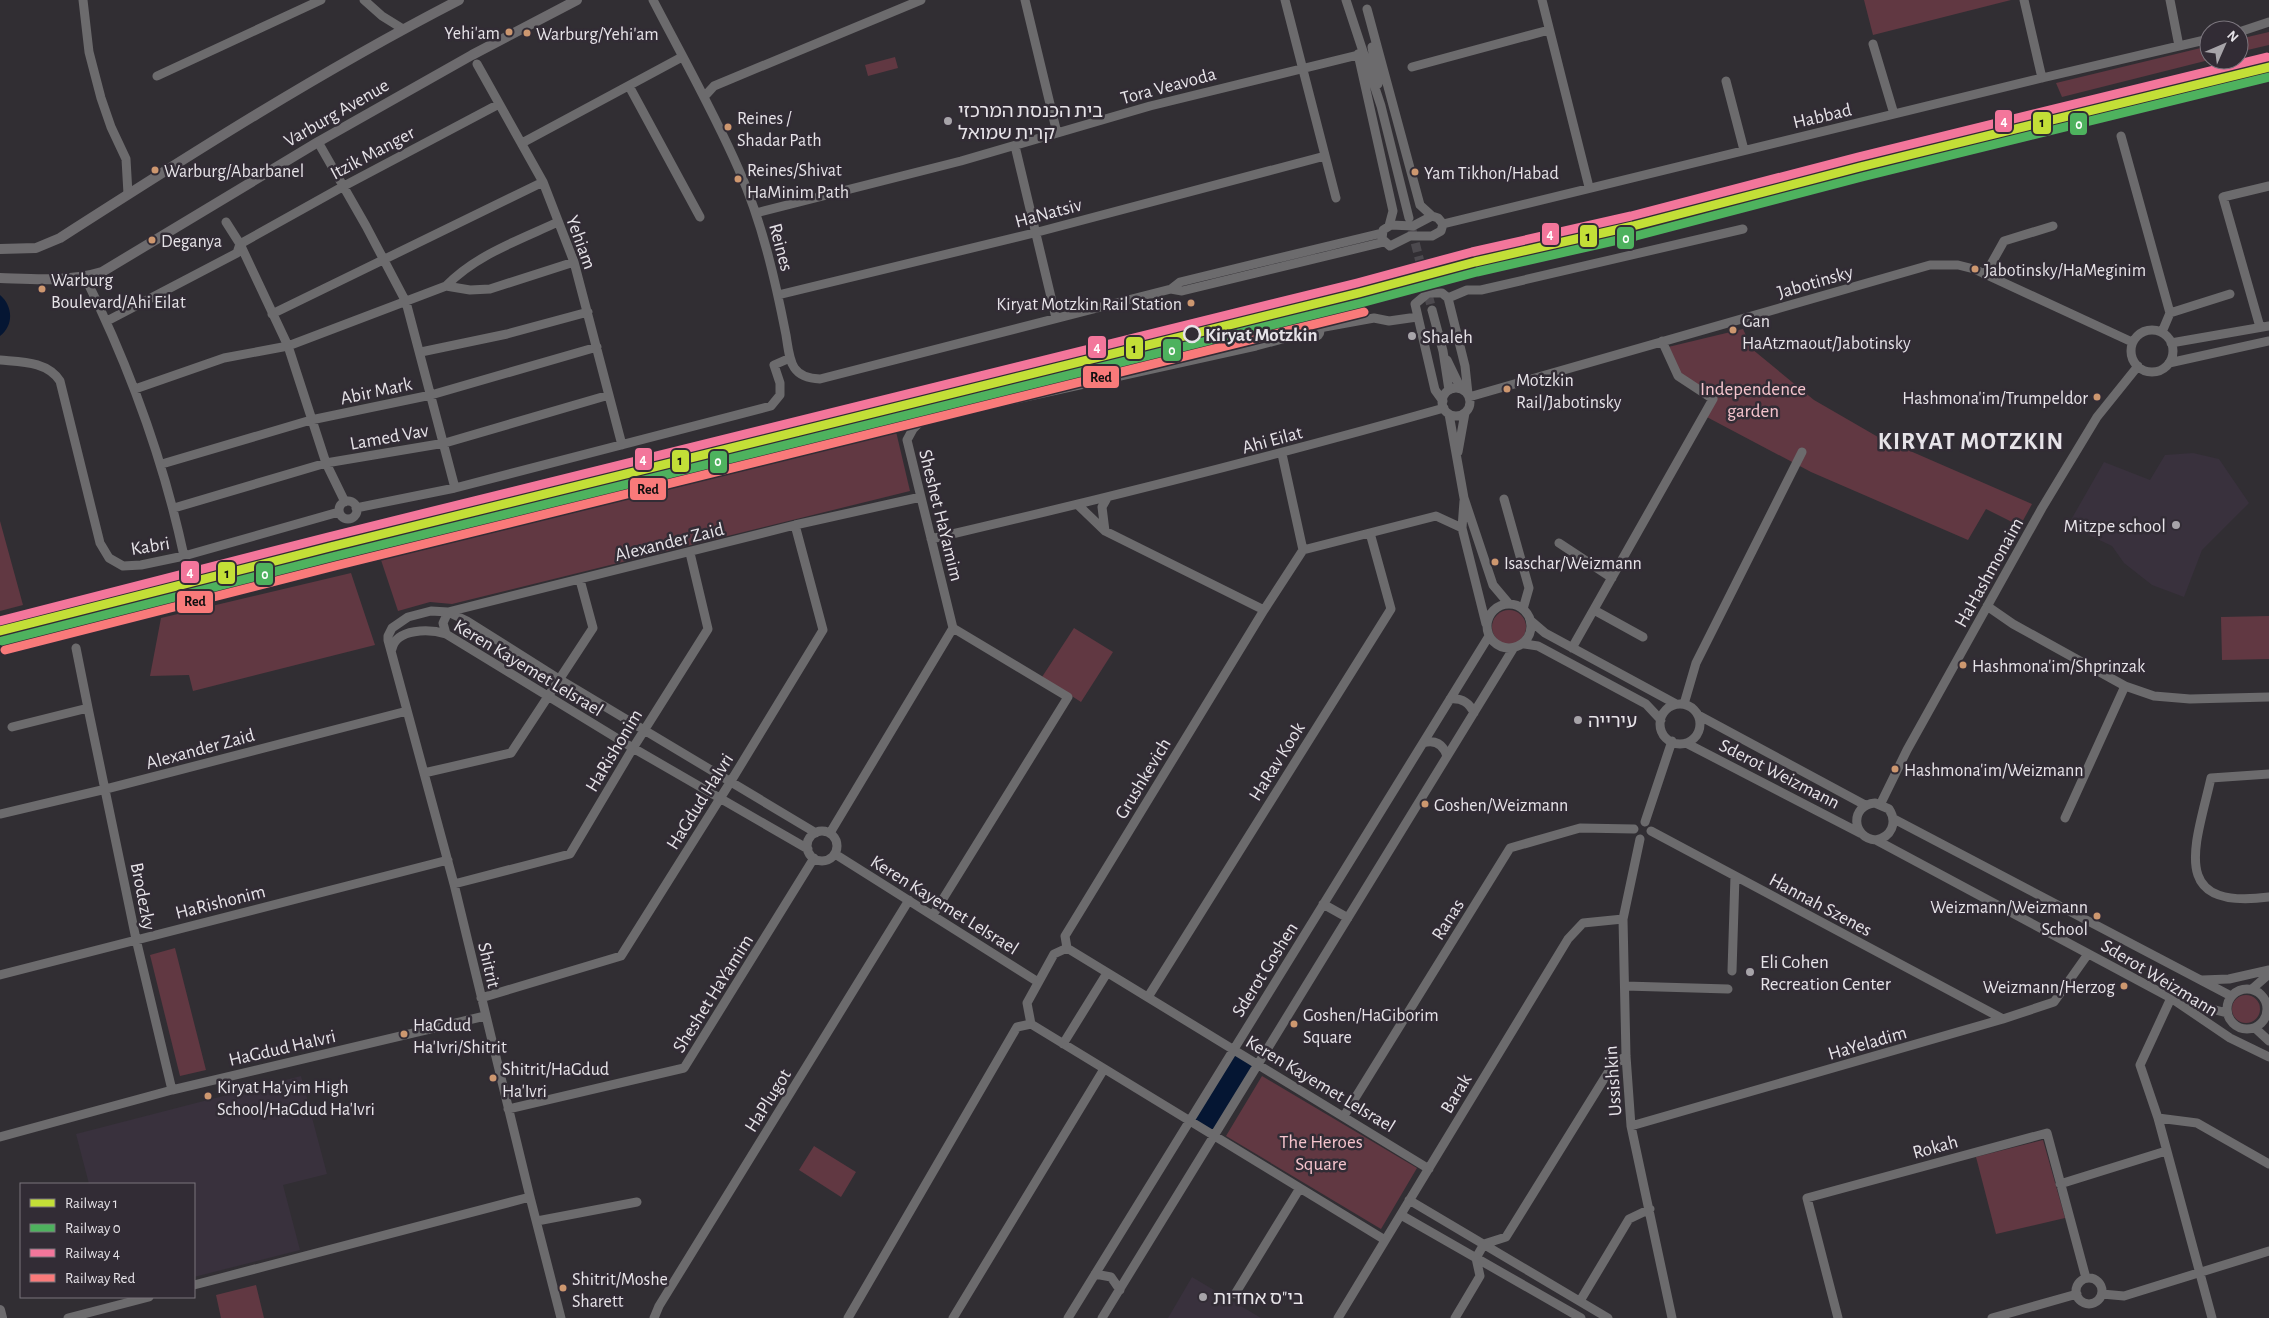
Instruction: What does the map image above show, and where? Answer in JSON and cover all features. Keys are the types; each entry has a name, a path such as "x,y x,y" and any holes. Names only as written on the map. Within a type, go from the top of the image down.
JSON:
{"main road":[{"name":"Varburg Avenue","path":"0,249 45,246 205,144 403,29 459,0"},
{"name":"Varburg Avenue","path":"0,278 57,279 86,276 117,264 318,142 472,54 577,0"},
{"path":"0,1310 2,1318"}],"street":[{"path":"82,0 89,52 101,98 111,127 126,158 128,194"},
{"path":"157,76 321,0"},
{"path":"364,0 382,16 403,29"},
{"name":"Reines","path":"653,0 740,171 756,213 778,295 790,358 798,374 808,379 820,380 1056,318"},
{"path":"704,97 714,86 921,0"},
{"path":"1025,0 1056,133"},
{"path":"1286,0 1336,198"},
{"path":"1015,146 1056,318 1171,289 1180,282 1383,237 1393,211 1346,0"},
{"path":"1542,0 1590,187"},
{"path":"2024,0 2042,78"},
{"path":"2170,0 2179,46"},
{"path":"1366,4 1381,106"},
{"path":"1366,4 1420,205 1443,224"},
{"path":"1348,12 1381,106 1409,218"},
{"path":"2249,29 2269,22"},
{"path":"1412,67 1549,30"},
{"name":"Habbad","path":"1383,237 1387,245 1393,246 1410,236 1436,235 1441,231 1443,224 2199,41"},
{"path":"1873,44 1894,114"},
{"name":"Tora Veavoda","path":"756,213 1015,146 1158,104 1358,55"},
{"path":"522,143 682,57"},
{"name":"Yehiam","path":"477,64 543,182 574,262 622,444"},
{"path":"1726,81 1744,150"},
{"path":"629,86 700,217"},
{"name":"Itzik Manger","path":"107,321 237,253 240,244 344,186 499,104"},
{"path":"2121,136 2170,312 2162,332"},
{"path":"318,142 344,186 406,302 445,443 455,488"},
{"name":"HaNatsiv","path":"778,295 1034,232 1325,156"},
{"path":"272,314 383,258 543,182"},
{"path":"2171,343 2265,327 2223,197 2269,186"},
{"path":"1388,226 1413,226 1432,216"},
{"path":"226,222 240,244 288,346 326,463 345,502"},
{"path":"135,389 224,358 288,346 406,302 446,286 462,270 485,256 558,222"},
{"path":"1985,275 2004,242 2053,226"},
{"path":"1448,298 1467,290 1481,290 1743,229"},
{"path":"446,286 470,290 490,289 574,262"},
{"name":"Jabotinsky","path":"1466,394 1662,342 1930,265 1958,265 1985,275 2132,342"},
{"name":"Kabri","path":"0,360 44,366 53,372 60,381 93,518 100,542 109,558 123,566 140,565 184,556 162,464 135,389 86,276"},
{"path":"1445,407 1457,416 1469,408 1466,394 1465,366 1448,298 1442,293 1435,292 1421,297 1415,304 1417,317 1435,390 1445,407 1464,498 1493,585 1509,604 1523,609 1531,621 1545,633 1680,704 1692,708 1698,715 1698,732 1686,743 1672,742 1664,734 1661,720 1646,704 1538,646 1524,644 1513,649 1499,647 1489,636 1462,528 1464,498"},
{"path":"2170,312 2230,294"},
{"path":"1432,310 1442,351 1448,390 1445,407"},
{"path":"421,352 507,334 588,312"},
{"name":"Sheshet HaYamim","path":"953,628 907,440 913,429 922,420 1256,346 1308,332 1311,326 1319,328 1374,318 1390,320 1417,317"},
{"path":"2148,330 2162,332 2171,343 2172,356 2169,362 2158,371 2151,372 2138,366 2131,355 2132,342 2136,336 2148,330"},
{"path":"2169,362 2269,341"},
{"path":"1572,648 1712,399 1678,376 1662,342"},
{"name":"Abir Mark","path":"162,464 311,420 431,395 597,347"},
{"path":"1442,351 1466,394"},
{"path":"356,508 455,488 771,406 780,395 780,383 774,365 790,358"},
{"name":"HaHashmonaim","path":"1881,803 1907,750 1987,606 2097,417 2138,366"},
{"path":"1448,390 1466,394"},
{"name":"Lamed Vav","path":"174,508 326,463 445,443 610,395"},
{"name":"Ahi Eilat","path":"1107,498 1282,454 1445,407"},
{"path":"1457,460 1464,413"},
{"path":"1661,720 1666,710 1680,704 1696,663 1802,452"},
{"path":"1282,454 1303,550 1436,516 1462,528"},
{"name":"Alexander Zaid","path":"448,612 690,553 795,525 921,497"},
{"path":"931,538 1107,498"},
{"path":"1105,531 1102,507 1107,498"},
{"path":"1504,499 1529,588 1523,609"},
{"path":"339,512 340,507 345,502"},
{"path":"339,512 344,518 350,519 356,514 356,508 353,503 345,502"},
{"path":"1078,505 1105,531 1264,610"},
{"path":"184,556 339,512"},
{"name":"HaGdud HaIvri","path":"481,998 621,956 732,781 823,630 795,525"},
{"name":"HaRav Kook","path":"1148,997 1390,609 1370,533"},
{"path":"1559,543 1612,578"},
{"name":"Grushkevich","path":"1067,948 1065,936 1264,610 1303,550"},
{"name":"HaRishonim","path":"454,884 570,854 708,628 690,553"},
{"path":"424,773 511,753 593,628 580,580"},
{"path":"1486,624 1496,608 1509,604"},
{"path":"1987,606 2013,624 2125,686 2154,696 2190,699 2269,697"},
{"path":"1594,610 1643,637"},
{"name":"Keren Kayemet LeIsrael","path":"392,649 388,636 400,621 431,611 448,612 467,620 559,679 816,833"},
{"path":"446,634 443,623 448,612"},
{"path":"1524,644 1530,633 1531,621"},
{"path":"830,833 953,628 1068,697 933,915"},
{"name":"Keren Kayemet LeIsrael","path":"392,649 396,640 407,634 431,631 446,634 633,748 808,849"},
{"name":"Sderot Goshen","path":"1068,1318 1489,636"},
{"name":"Brodezky","path":"76,648 136,939 172,1090"},
{"name":"Shitrit","path":"392,649 448,860 530,1198 562,1318"},
{"path":"1102,1318 1259,1066 1513,649"},
{"path":"2065,818 2125,686"},
{"path":"1450,699 1458,698 1465,701 1474,713"},
{"path":"12,727 88,708"},
{"name":"Alexander Zaid","path":"0,814 106,789 407,711"},
{"name":"Sderot Weizmann","path":"1698,715 1865,805"},
{"path":"1423,743 1431,741 1439,743 1445,748 1447,756"},
{"path":"1645,822 1672,742"},
{"name":"Sderot Weizmann","path":"1686,743 1860,833"},
{"path":"2269,774 2211,778 2195,846 2197,876 2204,887 2216,896 2243,900 2269,896"},
{"path":"1881,803 1889,809 1894,819 1891,831 1882,839 1870,840 1860,833 1856,821 1860,809 1865,805 1881,803"},
{"name":"Sderot Weizmann","path":"1894,819 2231,996"},
{"path":"1645,822 1650,826 1651,831 1647,838 1640,839 1635,835 1634,829 1639,823 1645,822"},
{"name":"Ranas","path":"1344,1116 1510,848 1580,828 1634,829"},
{"name":"Hannah Szenes","path":"1651,831 2003,1019"},
{"path":"816,833 830,833 837,844 835,854 828,860 814,858 808,849 809,839 816,833"},
{"name":"Ussishkin","path":"1640,839 1623,919 1626,1056 1631,1126 1672,1318"},
{"name":"Sderot Weizmann","path":"1876,840 2172,998 2224,1034 2269,1057"},
{"name":"Keren Kayemet LeIsrael","path":"835,854 1038,982"},
{"name":"Sheshet HaYamim","path":"508,1108 684,1068 814,858"},
{"name":"HaRishonim","path":"0,975 448,860"},
{"path":"1732,971 1735,876"},
{"name":"HaPlugot","path":"654,1318 659,1306 909,900"},
{"path":"1324,904 1348,918"},
{"name":"Barak","path":"1338,1318 1568,938 1583,924 1623,919"},
{"path":"1031,1024 1027,1003 1054,954 1067,948"},
{"name":"Keren Kayemet LeIsrael","path":"1067,948 1429,1169"},
{"name":"HaYeladim","path":"1631,1126 2003,1019 2054,1002 2088,954"},
{"path":"2200,980 2229,979 2269,970"},
{"path":"1063,1044 1108,973"},
{"path":"2252,989 2263,996 2268,1012 2255,1028 2244,1029 2233,1023 2227,1012 2231,996 2240,990 2252,989 2269,974"},
{"path":"1625,986 1728,988"},
{"path":"2212,1318 2158,1118 2140,1065 2172,998 2227,1012"},
{"name":"HaGdud HaIvri","path":"0,1137 172,1090 485,1016"},
{"path":"848,1318 1018,1027 1031,1024 1385,1240"},
{"path":"2255,1028 2269,1041"},
{"path":"1455,1318 1480,1276 1476,1258 1484,1244 1506,1237 1612,1066 1626,1056"},
{"path":"953,1318 1104,1069"},
{"path":"2158,1118 2197,1123 2269,1164"},
{"name":"Rokah","path":"1838,1318 1807,1198 2047,1132 2086,1278"},
{"path":"2060,1184 2166,1151"},
{"path":"1235,1294 1300,1188"},
{"path":"195,1285 530,1198"},
{"path":"1409,1200 1608,1318"},
{"path":"536,1222 637,1202"},
{"path":"1580,1302 1628,1219 1650,1209"},
{"path":"1401,1215 1581,1318"},
{"path":"2102,1294 2124,1296 2269,1251"},
{"path":"1095,1274 1111,1277 1120,1290"},
{"path":"2086,1278 2098,1282 2102,1294 2097,1301 2089,1304 2081,1301 2077,1294 2077,1286 2086,1278"},
{"path":"1992,1318 2077,1294"},
{"path":"68,1318 145,1298"}],"shaded area":[{"name":"Mitzpe school","path":"2193,453 2219,459 2249,503 2202,550 2184,597 2152,585 2124,563 2112,546 2068,525 2104,462 2150,480 2165,455"},
{"path":"301,1076 327,1174 283,1185 300,1250 195,1277 195,1183 89,1183 76,1134"},
{"name":"בי\"ס אחדות","path":"1192,1277 1261,1318 1168,1318"}],"green space":[{"path":"1864,0 2011,0 1873,35"},
{"path":"2269,32 2269,45 2249,50 2249,37"},
{"path":"2199,48 2199,63 2062,97 2056,83"},
{"path":"895,57 898,68 868,76 865,65"},
{"name":"Independence garden","path":"1743,329 1752,349 1814,400 1878,437 2032,504 2020,526 1986,509 1968,540 1811,472 1703,415 1712,399 1678,376 1664,348"},
{"path":"894,423 910,491 452,604 430,602 398,611 380,557"},
{"path":"0,521 23,605 0,611"},
{"path":"351,573 375,645 193,691 189,675 150,676 161,618"},
{"path":"1509,610 1521,615 1526,627 1521,639 1509,644 1497,639 1492,627 1497,615"},
{"path":"2269,616 2269,659 2222,660 2221,617"},
{"path":"1074,628 1113,652 1081,702 1042,677"},
{"path":"175,948 206,1070 180,1076 150,955"},
{"path":"2246,995 2256,999 2260,1009 2256,1019 2246,1023 2236,1019 2232,1009 2236,999"},
{"name":"The Heroes Square","path":"1262,1076 1417,1168 1381,1229 1226,1136"},
{"path":"2043,1140 2065,1218 1996,1234 1976,1157"},
{"path":"814,1146 856,1172 841,1197 799,1170"},
{"path":"256,1285 264,1318 221,1318 216,1295"}],"water":[{"path":"0,295 7,304 10,321 5,332 0,336"},
{"path":"1234,1053 1255,1066 1214,1133 1192,1120"}],"tunnel":[{"path":"1412,230 1432,310"}],"rail line":[{"name":"4","path":"0,621 328,537 1357,283 1472,252 1631,216 1858,157 2267,57"},
{"name":"1","path":"0,631 330,547 1359,293 1475,262 1633,226 1860,167 2269,67"},
{"name":"0","path":"2,641 332,557 1361,303 1477,272 1636,236 1862,177 2269,77"},
{"name":"Red","path":"5,650 335,566 1364,312"}],"place":[{"name":"Yehi'am","path":"509,32"},
{"name":"Warburg/Yehi'am","path":"527,33"},
{"name":"בית הכנסת המרכזי קרית שמואל","path":"948,121"},
{"name":"Reines / Shadar Path","path":"728,127"},
{"name":"Warburg/Abarbanel","path":"155,170"},
{"name":"Yam Tikhon/Habad","path":"1415,172"},
{"name":"Reines/Shivat HaMinim Path","path":"738,179"},
{"name":"Deganya","path":"152,240"},
{"name":"Jabotinsky/HaMeginim","path":"1975,269"},
{"name":"Warburg Boulevard/Ahi Eilat","path":"42,289"},
{"name":"Kiryat Motzkin Rail Station","path":"1191,303"},
{"name":"Gan HaAtzmaout/Jabotinsky","path":"1733,330"},
{"name":"Kiryat Motzkin","path":"1192,334"},
{"name":"Shaleh","path":"1412,336"},
{"name":"Motzkin Rail/Jabotinsky","path":"1507,389"},
{"name":"Hashmona'im/Trumpeldor","path":"2097,397"},
{"name":"Mitzpe school","path":"2176,525"},
{"name":"Isaschar/Weizmann","path":"1495,562"},
{"name":"Hashmona'im/Shprinzak","path":"1963,665"},
{"name":"עירייה","path":"1578,720"},
{"name":"Hashmona'im/Weizmann","path":"1895,769"},
{"name":"Goshen/Weizmann","path":"1425,804"},
{"name":"Weizmann/Weizmann School","path":"2097,916"},
{"name":"Eli Cohen Recreation Center","path":"1750,972"},
{"name":"Weizmann/Herzog","path":"2124,986"},
{"name":"Goshen/HaGiborim Square","path":"1294,1024"},
{"name":"HaGdud Ha'Ivri/Shitrit","path":"404,1034"},
{"name":"Shitrit/HaGdud Ha'Ivri","path":"493,1078"},
{"name":"Kiryat Ha'yim High School/HaGdud Ha'Ivri","path":"208,1096"},
{"name":"Shitrit/Moshe Sharett","path":"563,1288"},
{"name":"בי\"ס אחדות","path":"1203,1297"}],"district":[{"name":"KIRYAT MOTZKIN","path":"1971,441"}]}
